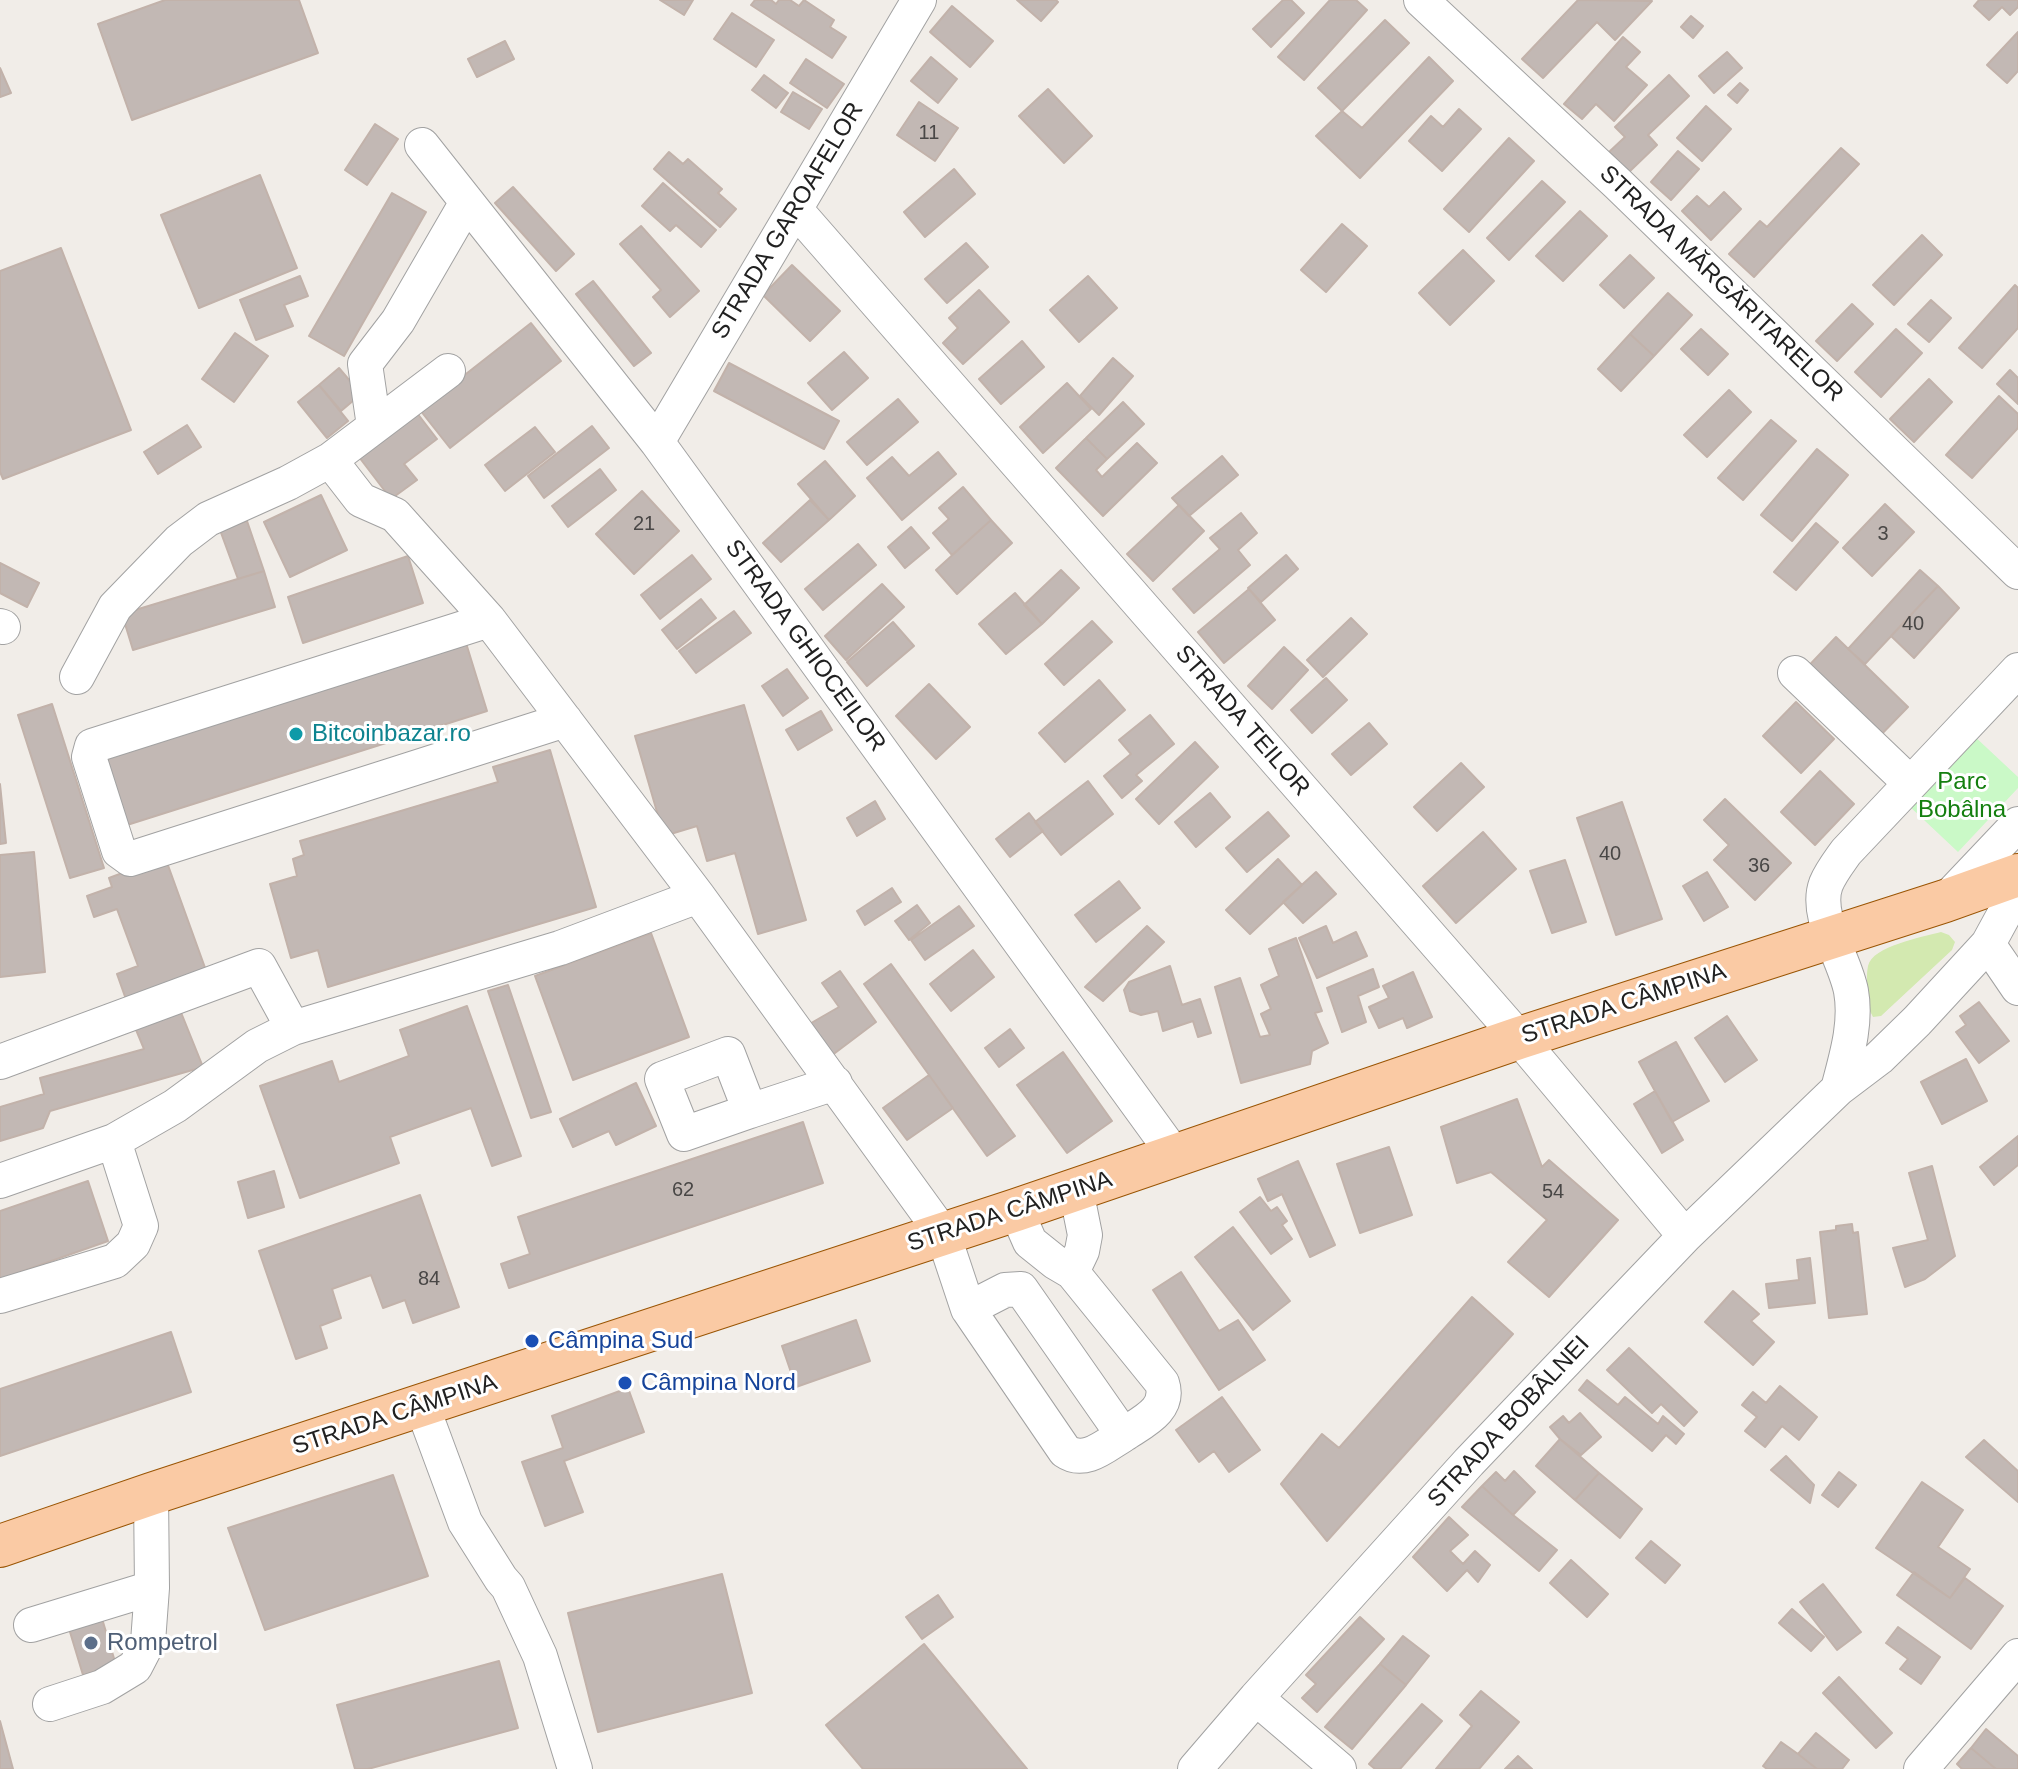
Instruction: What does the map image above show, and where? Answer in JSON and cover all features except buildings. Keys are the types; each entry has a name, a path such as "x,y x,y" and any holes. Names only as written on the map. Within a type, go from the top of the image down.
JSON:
{"main road":[{"name":"STRADA CÂMPINA","path":"1,1546 1176,1157 1519,1038 2018,875"}],"street":[{"name":"STRADA GAROAFELOR","path":"657,442 919,0"},
{"name":"STRADA MĂRGĂRITARELOR","path":"1421,0 1618,184 2018,572"},
{"name":"STRADA GHIOCEILOR","path":"422,145 657,442 1176,1157"},
{"path":"374,426 365,364 398,321 467,202"},
{"name":"STRADA TEILOR","path":"795,209 1519,1038 1685,1236"},
{"path":"77,677 115,607 179,541 208,519 288,483 330,460 448,371"},
{"path":"330,460 361,500 395,515 489,620 565,720 698,896 943,1234 968,1309 1065,1451 1076,1457 1085,1456 1155,1413 1161,1407 1164,1390 1156,1374 1072,1272 1030,1242 1016,1210"},
{"path":"489,620 92,746 89,757 119,851 130,859 565,720"},
{"path":"1838,1089 1847,1056 1853,1008 1850,989 1824,912 1825,887 1846,852 2018,670"},
{"path":"1795,673 1910,783"},
{"path":"1945,901 2018,824"},
{"name":"STRADA BOBÂLNEI","path":"1195,1769 1469,1462 1685,1236 1838,1089 1879,1058 1988,944 2018,889"},
{"path":"0,1181 114,1141 175,1106 257,1046 293,1028 560,948 698,896"},
{"path":"1988,944 2018,988"},
{"path":"0,1062 259,966 293,1028"},
{"path":"750,1111 835,1083"},
{"path":"0,1296 115,1261 133,1244 141,1226 114,1141"},
{"path":"1072,1272 1082,1251 1085,1235 1076,1190"},
{"path":"968,1309 1005,1290 1021,1289 1123,1435"},
{"path":"422,1406 465,1522 508,1587 540,1656 575,1769"},
{"path":"50,1704 102,1687 135,1667 148,1642 152,1588 151,1494"},
{"path":"31,1625 152,1588"},
{"path":"1921,1769 2018,1656"},
{"path":"1256,1698 1339,1769"}],"green space":[{"name":"Parc Bobâlna","path":"1972,734 2018,777 2018,788 1958,852 1907,804"},
{"path":"1941,932 1955,942 1952,950 1881,1016 1873,1017 1867,977 1872,959 1899,943"}],"place":[{"name":"Bitcoinbazar.ro","path":"296,734"},
{"name":"Câmpina Sud","path":"532,1341"},
{"name":"Câmpina Nord","path":"625,1383"},
{"name":"Rompetrol","path":"91,1643"}]}
